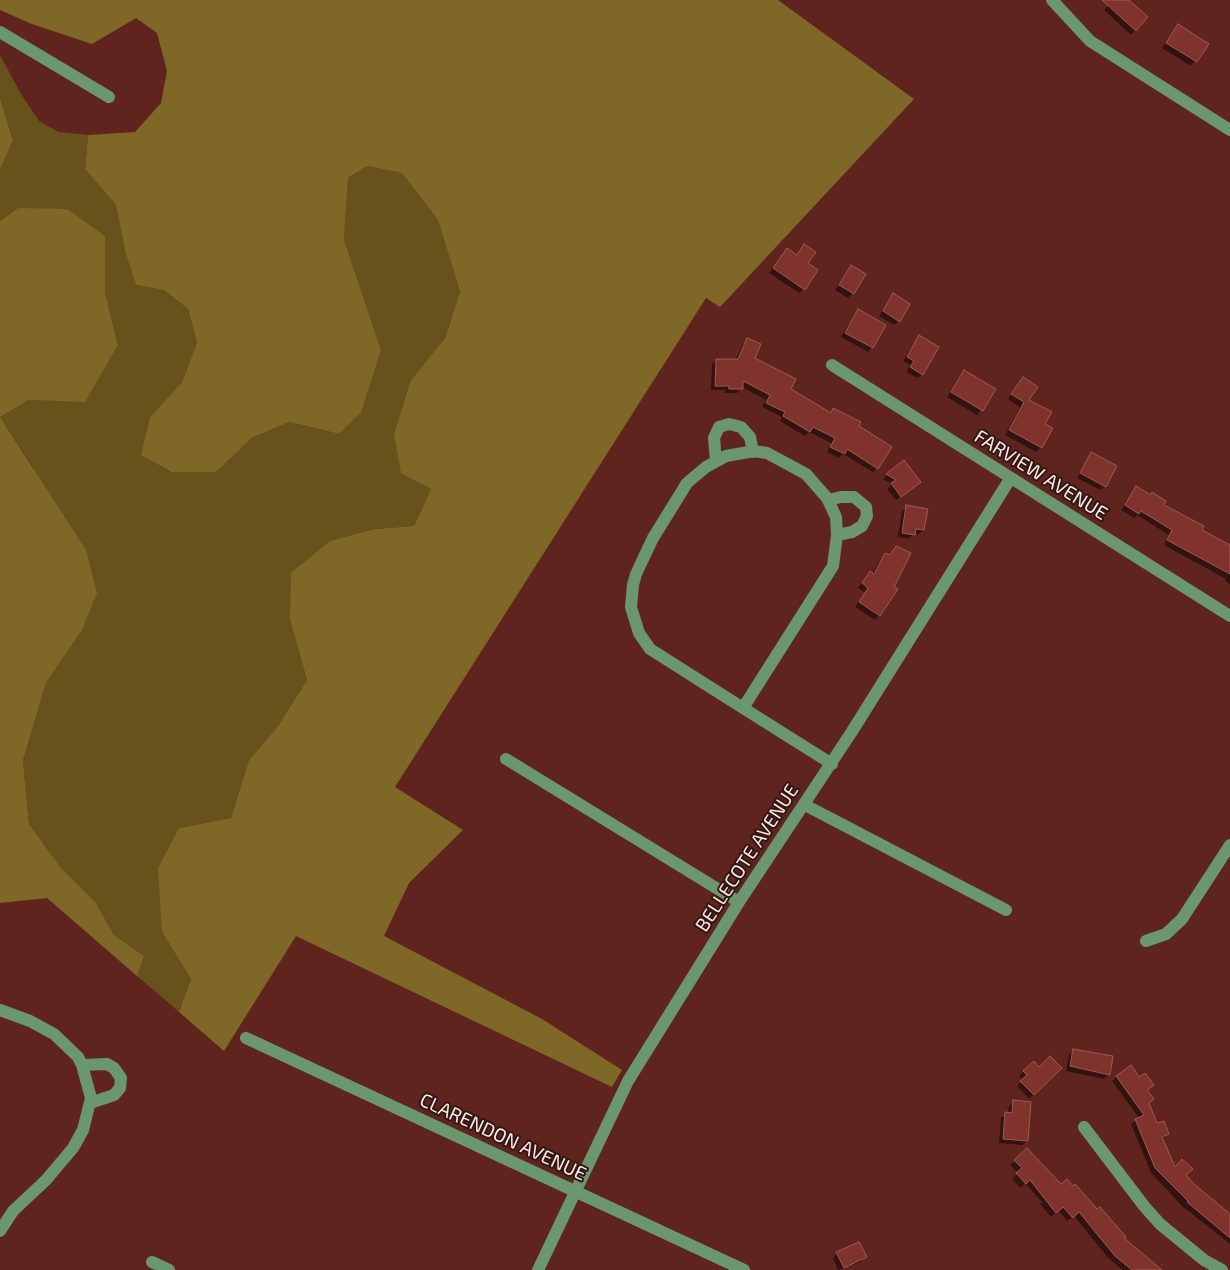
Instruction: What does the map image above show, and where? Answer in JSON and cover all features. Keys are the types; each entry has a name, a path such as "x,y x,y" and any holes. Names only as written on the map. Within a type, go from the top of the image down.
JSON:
{"street":[{"path":"1052,0 1090,41 1230,130"},
{"path":"0,32 109,97"},
{"name":"FARVIEW AVENUE","path":"832,365 1230,616"},
{"path":"716,461 714,438 719,427 729,424 741,427 750,437 753,452"},
{"path":"743,708 833,566 837,535 836,517 828,500 806,474 767,454 753,452 726,456 706,467 687,483 653,538 636,574 631,607 639,633 650,649 743,708 832,764"},
{"name":"BELLECOTE AVENUE","path":"538,1270 574,1190 628,1081 739,902 806,805 1010,479"},
{"path":"828,500 854,497 866,507 867,516 862,526 852,532 837,535"},
{"path":"506,759 739,902"},
{"path":"806,805 1006,910"},
{"path":"1146,941 1166,934 1182,919 1230,845"},
{"path":"0,1010 30,1021 54,1034 78,1057 82,1065 90,1103 83,1130 73,1148 46,1180 14,1210 0,1231"},
{"name":"CLARENDON AVENUE","path":"246,1038 744,1270"},
{"path":"82,1065 107,1064 114,1068 121,1078 120,1088 114,1095 90,1103"},
{"path":"1084,1127 1160,1224 1204,1260 1222,1270"},
{"path":"152,1262 169,1270"}],"shaded area":[{"path":"0,0 778,0 914,99 720,307 706,298 395,787 463,830 409,883 384,936 542,1019 622,1070 612,1087 296,936 224,1051 179,1012 191,979 162,932 158,868 179,828 231,818 249,760 278,726 307,680 290,620 291,573 330,541 375,529 414,526 431,489 401,473 394,434 411,380 445,338 460,292 438,220 402,173 367,166 348,178 344,240 381,350 361,412 339,434 290,422 253,437 216,472 171,472 141,455 150,417 182,382 197,343 188,309 164,290 136,285 126,255 116,205 85,169 88,135 135,132 161,103 167,71 157,33 136,18 92,44 32,24 0,10"},
{"path":"0,55 21,94 39,121 59,132 88,135 85,169 116,205 126,255 136,285 164,290 188,309 197,343 182,382 150,417 142,455 170,472 216,472 253,437 290,422 339,434 381,350 344,240 348,178 367,166 402,173 438,220 460,292 445,338 411,380 431,489 414,526 375,529 290,620 307,680 278,726 249,760 231,818 179,828 162,932 191,979 179,1012 137,976 144,956 114,935 96,903 61,868 29,824 23,762 46,683 82,630 33,467 0,417 29,400 85,401 118,345 105,292 105,236 18,208 0,221 0,169 13,141 0,98"},
{"path":"0,98 13,141 0,169"},
{"path":"18,208 67,209 105,236 105,292 118,345 85,402 29,400 0,417 0,221"},
{"path":"0,417 86,550 97,593 82,630 46,683 23,761 29,824 61,868 96,903 114,935 144,956 137,976 47,898 0,903"}],"building":[{"path":"1102,0 1129,0 1148,17 1136,31"},
{"path":"1178,24 1209,44 1197,62 1166,43"},
{"path":"804,244 816,252 808,263 818,270 805,290 773,268 787,248 797,255"},
{"path":"851,265 866,274 854,294 839,285"},
{"path":"893,293 910,304 900,322 883,311"},
{"path":"858,309 886,325 873,348 845,333"},
{"path":"919,335 939,347 923,375 910,367 914,361 907,357"},
{"path":"747,338 761,344 755,358 796,379 791,389 831,413 833,408 861,422 859,426 892,447 878,469 847,449 845,454 830,447 835,438 813,427 810,432 783,416 785,412 766,403 770,395 743,381 743,389 715,386 716,359 738,359"},
{"path":"964,370 996,389 983,411 951,392"},
{"path":"1023,377 1038,387 1029,400 1052,412 1045,424 1053,428 1042,448 1009,430 1024,402 1011,394"},
{"path":"1091,452 1117,466 1106,487 1080,473"},
{"path":"904,460 921,482 901,497 891,483 896,480 886,474"},
{"path":"1136,486 1151,495 1152,492 1166,501 1164,505 1204,526 1202,530 1230,545 1230,574 1167,540 1172,530 1141,511 1139,514 1125,505"},
{"path":"906,505 928,509 924,530 916,529 915,535 902,533"},
{"path":"896,546 911,553 894,587 898,589 880,616 859,602 868,588 862,583 870,571 874,574 885,553 890,555"},
{"path":"1073,1049 1113,1056 1110,1075 1070,1066"},
{"path":"1050,1056 1062,1068 1034,1095 1020,1081 1027,1075 1023,1071 1034,1061 1039,1067"},
{"path":"1131,1065 1139,1077 1145,1073 1154,1085 1147,1090 1154,1099 1149,1103 1157,1123 1164,1121 1169,1134 1162,1137 1175,1167 1182,1159 1193,1169 1186,1175 1230,1214 1230,1238 1187,1202 1155,1168 1135,1119 1144,1115 1116,1076"},
{"path":"1013,1100 1031,1102 1028,1141 1003,1139 1005,1112 1012,1113"},
{"path":"1027,1148 1061,1184 1067,1179 1073,1186 1075,1184 1097,1209 1100,1207 1126,1237 1124,1238 1162,1270 1132,1270 1115,1256 1079,1212 1073,1218 1063,1207 1056,1213 1030,1180 1026,1184 1016,1173 1022,1168 1014,1160"},
{"path":"859,1242 867,1257 844,1268 836,1252"}]}
